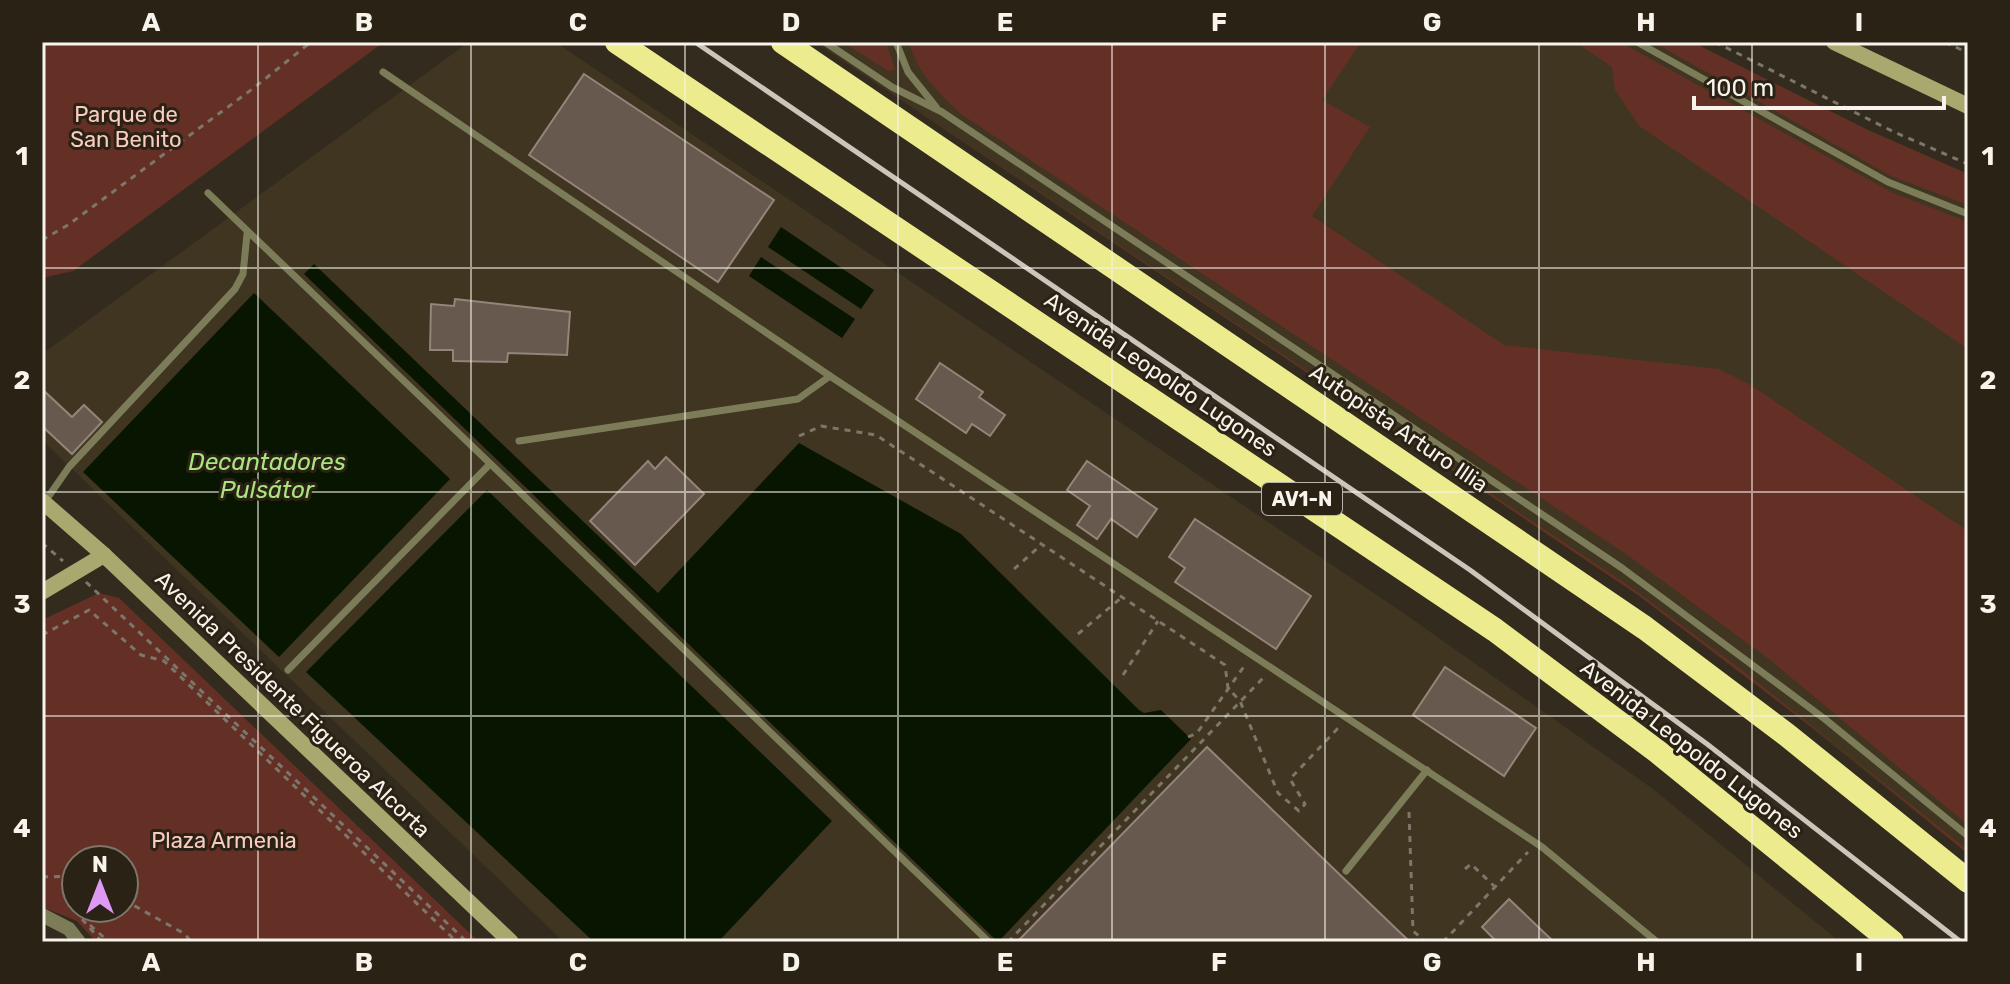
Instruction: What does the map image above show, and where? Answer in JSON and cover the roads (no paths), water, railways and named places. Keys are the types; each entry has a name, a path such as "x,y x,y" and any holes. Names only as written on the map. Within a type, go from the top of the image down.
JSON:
{"highway":[{"name":"Avenida Leopoldo Lugones","path":"617,42 1495,630 1658,752 1892,942"},
{"name":"Autopista Arturo Illia","path":"783,42 1645,628 1787,735 1968,881"}],"main road":[{"path":"1834,42 1968,106"},
{"name":"Avenida Presidente Figueroa Alcorta","path":"43,502 104,555 511,942"},
{"path":"42,592 104,555"}],"street":[{"path":"42,915 69,929 79,942"}],"lane":[{"path":"825,42 892,87 942,112 1622,568 1794,695 1968,836"},
{"path":"896,42 908,72 923,95 942,112"},
{"path":"1637,42 1888,182 1968,214"},
{"path":"383,72 830,376 1536,843 1657,942"},
{"path":"208,193 247,234 989,942"},
{"path":"43,502 69,467 235,289 245,265 247,234"},
{"path":"519,441 798,399 830,376"},
{"path":"288,670 489,465"},
{"path":"1346,871 1427,770"}],"water":[{"path":"781,227 874,290 861,309 768,247"},
{"path":"761,257 855,319 842,338 749,276"},
{"path":"314,264 658,593 799,443 961,534 1139,710 1144,713 1161,710 1191,739 998,942 304,274"},
{"name":"Decantadores Pulsátor","path":"254,293 450,479 279,657 83,472"},
{"path":"487,490 832,821 718,942 594,942 306,672"}],"railway":[{"path":"695,42 1470,570 1707,744 1961,942"}],"park label":[{"name":"Parque de San Benito","path":"126,126"},
{"name":"Plaza Armenia","path":"224,840"}]}
